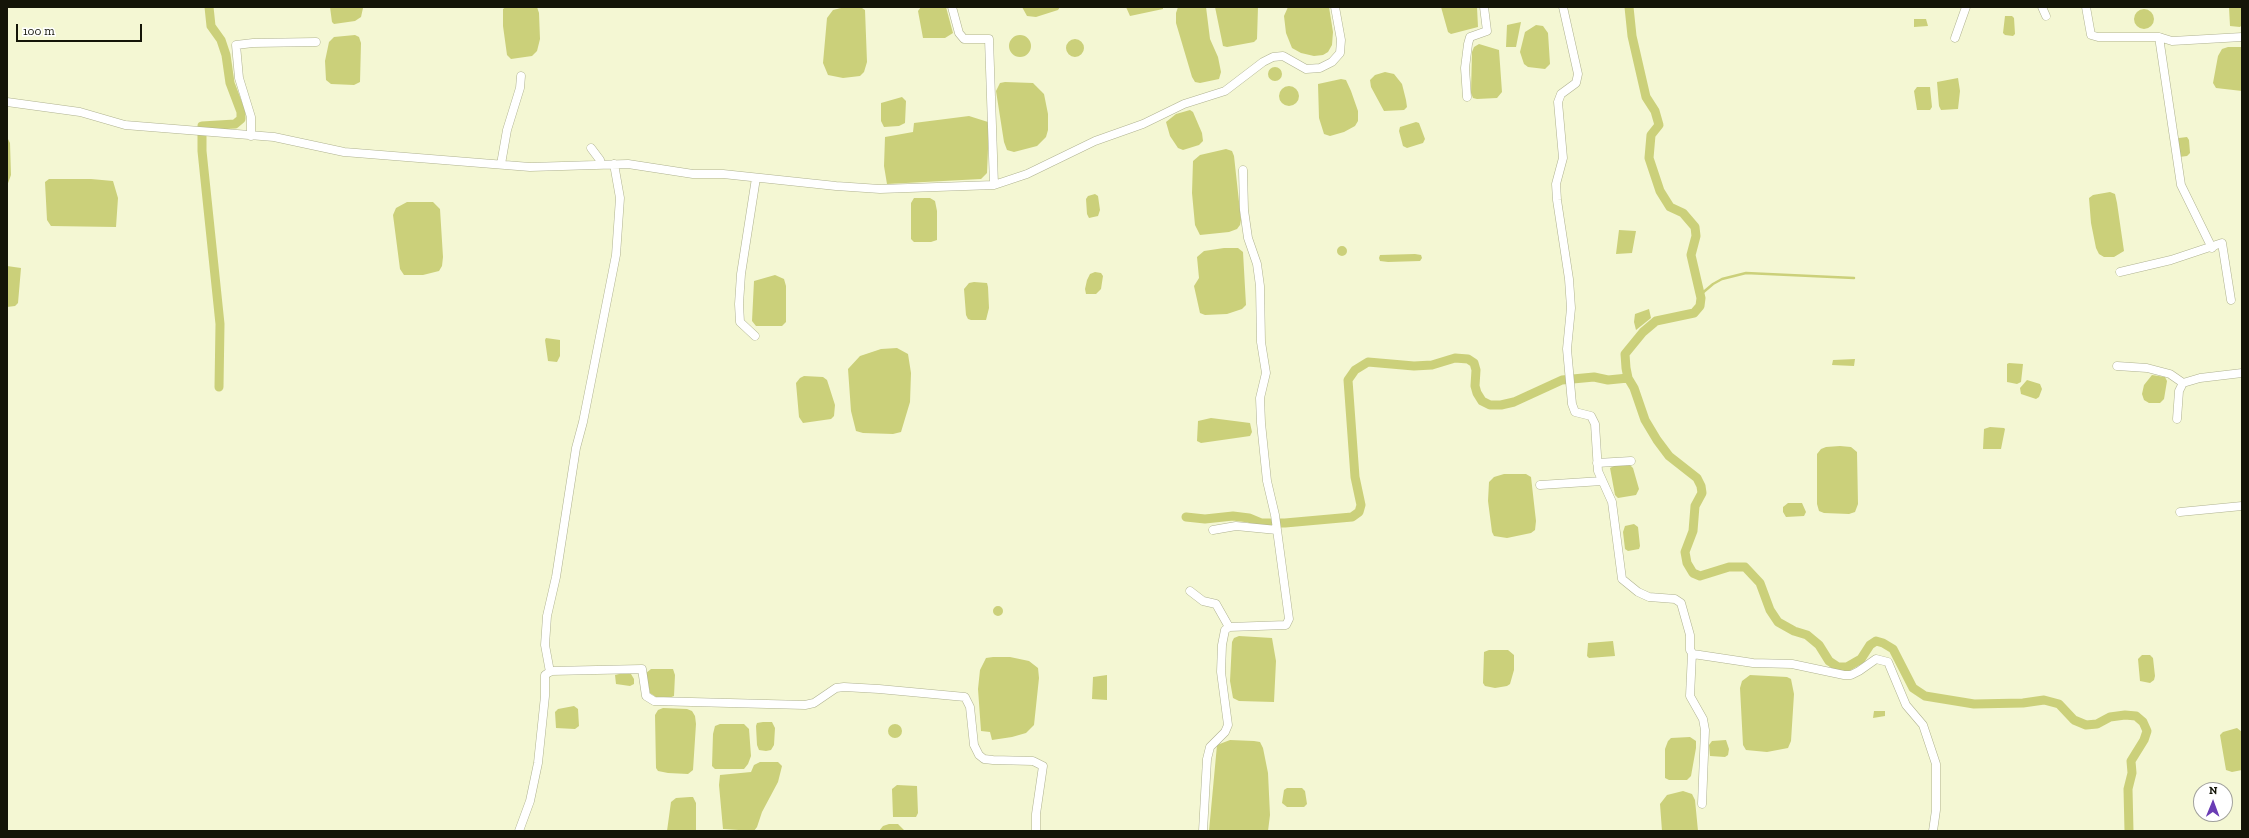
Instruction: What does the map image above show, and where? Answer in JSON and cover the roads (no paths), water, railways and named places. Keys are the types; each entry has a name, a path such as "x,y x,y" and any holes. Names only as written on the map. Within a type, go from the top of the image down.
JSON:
{"street":[{"path":"952,7 959,33 964,39 971,41 989,39 994,185"},
{"path":"7,102 80,112 125,125 286,139 330,151 550,167 614,164 693,174 756,178 836,186 880,188 994,185 1008,182 1027,174 1095,141 1143,124 1184,104 1225,91 1263,62 1273,57 1283,56 1306,69 1320,68 1332,62 1340,53 1341,40 1335,7"},
{"path":"1467,97 1465,68 1468,44 1470,37 1487,31 1484,7"},
{"path":"1563,7 1578,74 1576,83 1561,94 1558,102 1562,158 1556,189 1569,279 1571,308 1568,349 1572,404 1575,412 1591,416 1595,424 1597,463 1602,481 1612,502 1615,514 1622,579 1638,592 1649,597 1675,599 1681,603 1690,635 1690,650 1692,653 1690,696 1703,719 1705,730 1702,804"},
{"path":"1955,38 1966,7"},
{"path":"2042,7 2046,16"},
{"path":"2086,7 2091,35 2159,37 2172,41 2242,37"},
{"path":"2159,37 2181,185 2212,248"},
{"path":"251,136 251,117 239,78 236,45 253,43 316,42"},
{"path":"501,164 507,130 520,88 521,76"},
{"path":"591,148 600,160 601,165"},
{"path":"550,672 545,645 546,616 556,577 576,448 583,422 616,255 620,198 614,164"},
{"path":"1203,831 1207,759 1210,747 1225,732 1228,725 1221,672 1222,645 1225,630 1229,627 1286,625 1289,619 1289,608 1275,515 1267,481 1261,424 1260,398 1266,372 1261,342 1260,286 1257,264 1248,238 1244,210 1243,170"},
{"path":"755,336 740,322 739,304 741,274 756,178"},
{"path":"2120,272 2212,248 2222,243 2231,300"},
{"path":"2117,366 2147,368 2170,374 2183,383"},
{"path":"2177,419 2179,391 2183,383 2200,378 2242,373"},
{"path":"1597,463 1631,461"},
{"path":"1540,485 1602,481"},
{"path":"2180,512 2242,506"},
{"path":"1213,530 1236,526 1276,529"},
{"path":"1190,591 1203,600 1216,604 1229,627"},
{"path":"1692,653 1753,663 1808,666 1844,675 1851,675 1860,671 1876,659 1885,660 1891,668 1906,705 1923,725 1936,764 1936,810 1933,831"},
{"path":"519,831 530,801 538,763 545,696 545,675 550,672 642,669 646,696 654,701 805,705 814,703 836,688 844,687 879,688 965,697 970,707 974,745 978,755 984,759 1032,761 1043,766 1036,814 1036,831"}],"waterway":[{"path":"209,7 211,26 221,40 226,55 230,83 241,112 241,119 235,124 202,126 202,151 220,324 219,387"},
{"path":"1629,7 1632,36 1646,97 1655,111 1659,125 1651,135 1649,158 1660,191 1670,207 1683,213 1695,227 1696,236 1691,255 1701,298 1700,306 1694,313 1656,321 1643,332 1625,354 1626,368 1628,378 1634,388 1645,420 1657,440 1669,456 1697,478 1701,486 1702,493 1695,506 1693,531 1685,552 1687,563 1693,573 1700,576 1729,567 1745,567 1760,583 1770,610 1778,622 1794,631 1807,635 1819,645 1829,661 1838,667 1847,667 1861,659 1870,645 1876,641 1883,643 1893,649 1913,688 1925,696 1974,704 2023,703 2044,700 2059,704 2074,720 2086,725 2097,724 2110,717 2125,715 2136,716 2143,722 2147,731 2144,740 2131,761 2132,773 2128,789 2129,831"},
{"path":"1700,295 1713,284 1722,279 1746,273 1854,278"},
{"path":"1186,517 1205,519 1233,516 1249,518 1261,523 1285,523 1352,517 1359,512 1361,505 1355,477 1348,380 1355,370 1368,362 1414,366 1432,365 1455,358 1468,359 1474,363 1476,370 1475,386 1477,393 1482,401 1490,405 1501,405 1514,402 1562,380 1594,377 1608,380 1628,378"}]}
